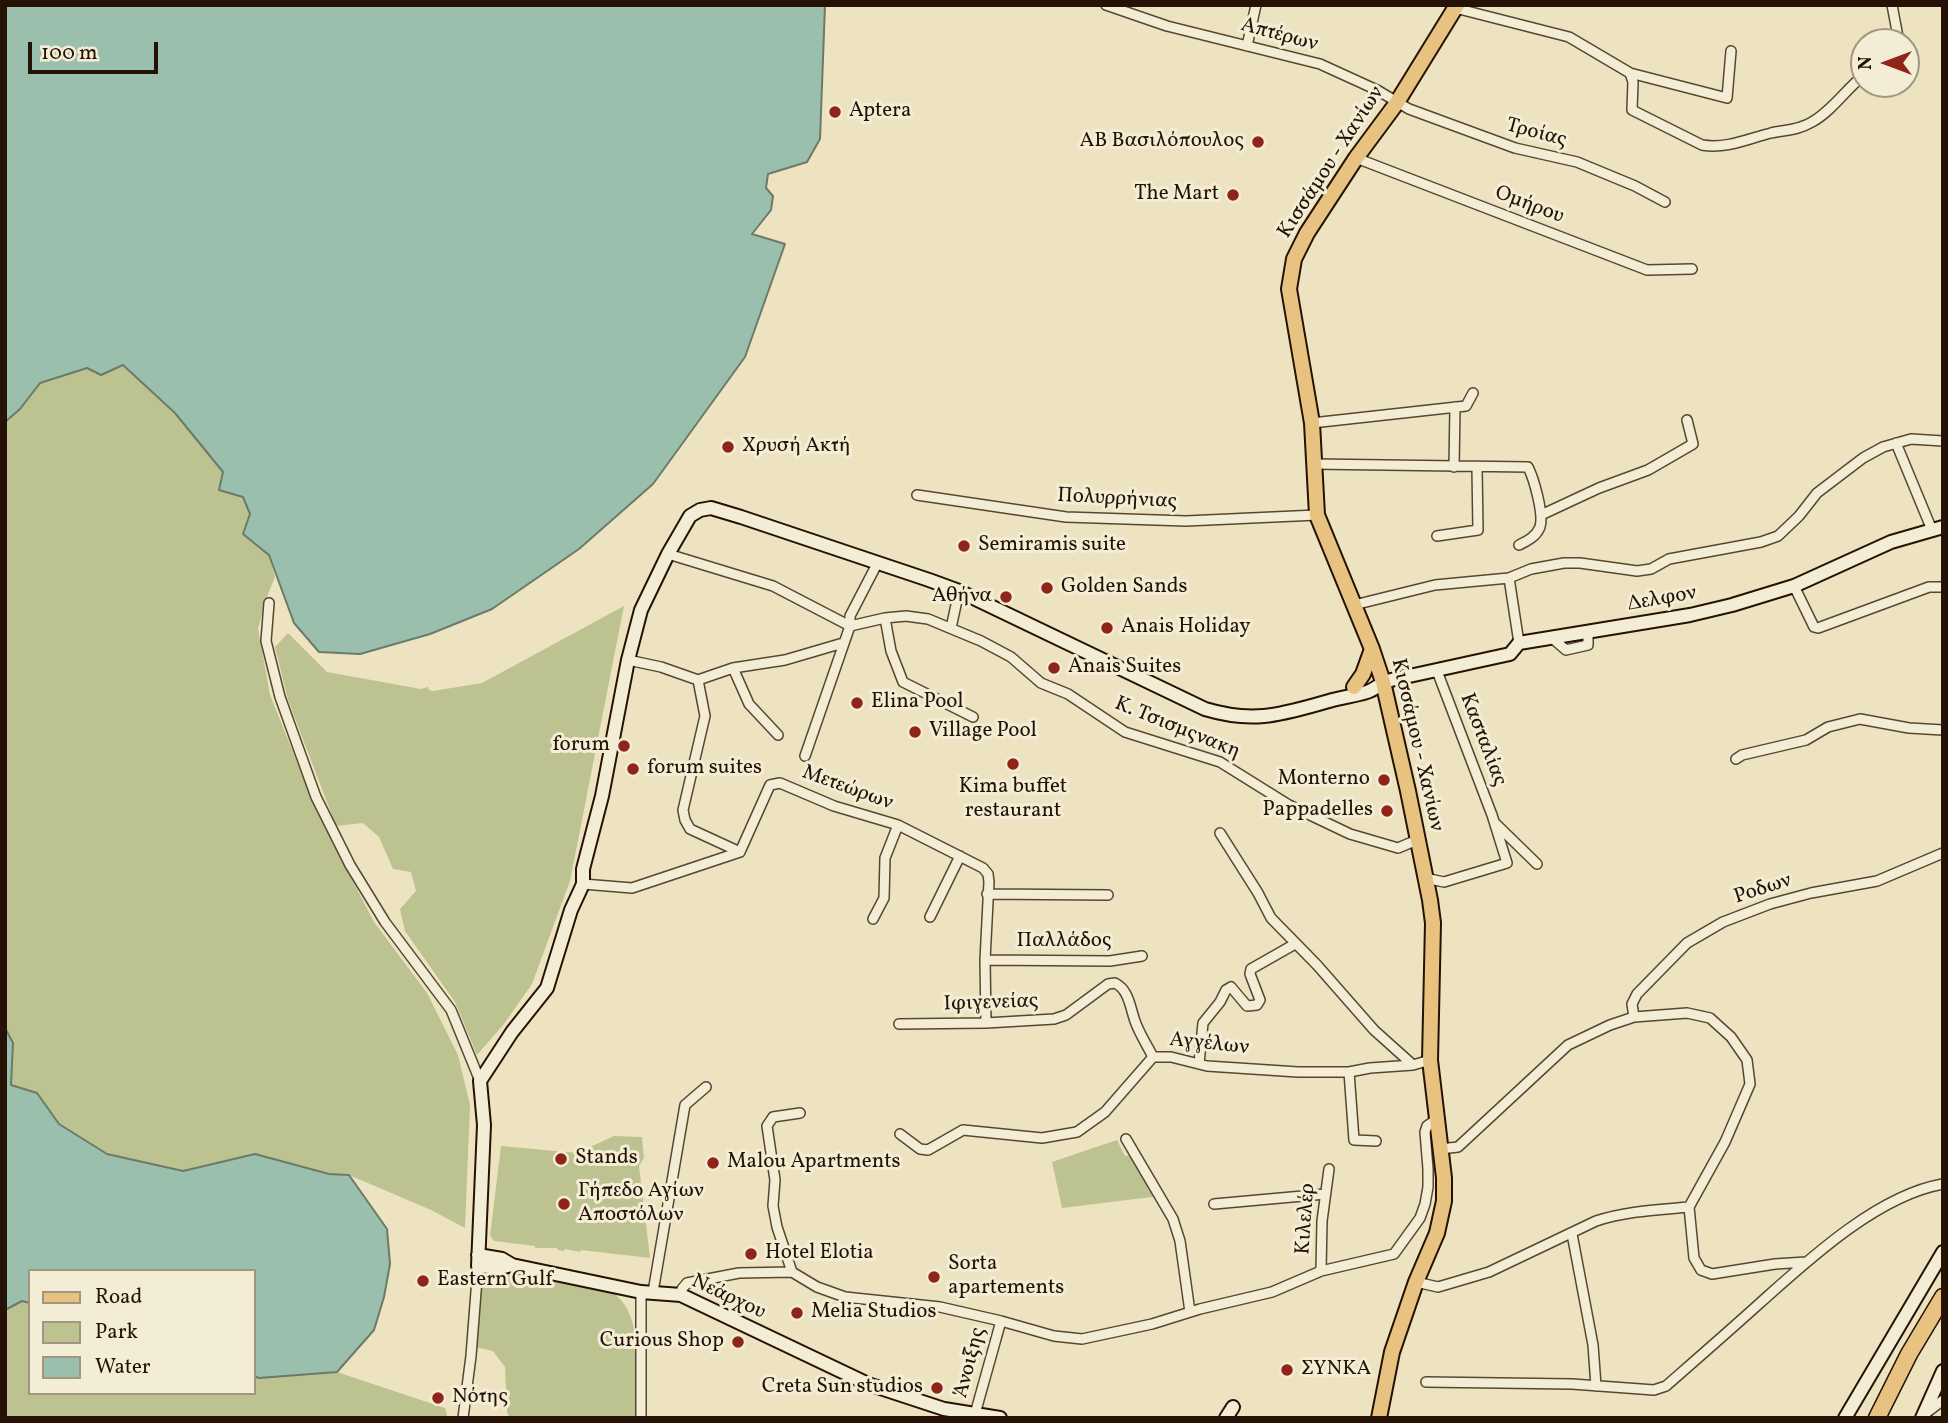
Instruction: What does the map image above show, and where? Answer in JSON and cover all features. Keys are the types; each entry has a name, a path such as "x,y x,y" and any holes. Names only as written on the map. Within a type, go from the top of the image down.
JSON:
{"highway":[{"path":"1877,1418 1909,1354 1943,1297"}],"main road":[{"name":"Κισσάμου - Χανίων","path":"1378,1415 1392,1352 1416,1282 1437,1233 1444,1201 1444,1178 1430,1060 1433,940 1430,900 1383,682 1317,516 1312,422 1289,289 1294,259 1307,233 1396,103 1456,7"},
{"path":"1353,687 1363,674 1372,649"}],"street":[{"path":"1247,46 1256,5"},
{"path":"1892,5 1896,28"},
{"name":"Απτέρων","path":"1111,6 1167,26 1320,64 1377,90 1396,103"},
{"path":"1456,7 1569,37 1630,73 1727,98 1731,51"},
{"path":"1630,73 1633,82 1632,110 1702,145 1714,147 1735,145 1812,123 1850,88"},
{"name":"Τροίας","path":"1396,103 1516,148 1577,162 1665,202"},
{"name":"Ομήρου","path":"1356,158 1647,270 1692,269"},
{"path":"1312,422 1466,406 1473,393"},
{"path":"1454,467 1455,407"},
{"path":"1541,514 1648,470 1693,444 1687,420"},
{"path":"1354,605 1435,585 1509,578 1531,569 1564,563 1651,569 1669,559 1736,548 1778,536 1799,516 1817,493 1863,458 1910,439 1943,441"},
{"path":"1896,443 1937,528"},
{"path":"1314,464 1528,467 1541,514 1539,528 1531,539 1518,545"},
{"path":"1437,536 1478,530 1477,468"},
{"name":"Πολυρρήνιας","path":"917,495 1066,517 1186,521 1317,516"},
{"path":"480,1081 512,1032 547,988 571,911 583,884 583,869 602,796 628,660 641,610 690,516 700,510 711,508 878,562 959,592 1214,711 1265,717 1299,711 1370,691 1383,682"},
{"name":"Δελφον","path":"1383,682 1510,654 1517,638 1552,638 1690,615 1732,605 1794,586 1891,542 1937,528"},
{"path":"668,554 773,586 850,626"},
{"path":"805,756 850,626 850,616 878,562"},
{"path":"1509,578 1517,638"},
{"path":"1794,586 1814,627 1818,628 1929,587 1943,587"},
{"path":"951,628 959,592"},
{"path":"269,603 266,641 280,697 316,797 349,865 385,922 451,1010 480,1081 484,1125 482,1261 463,1418"},
{"path":"885,618 891,651 904,681 973,717"},
{"name":"Κ. Τσισμςνακη","path":"850,626 885,618 928,619 1011,657 1041,683 1068,694 1125,732 1220,762 1289,805 1350,834 1398,848 1418,840"},
{"path":"628,660 661,667 698,680 733,668 785,660 844,643"},
{"path":"733,668 749,704 778,735"},
{"name":"Κασταλίας","path":"1437,671 1507,863 1444,882"},
{"path":"1331,700 1369,679 1383,682"},
{"path":"698,680 705,716 683,810 685,820 690,829 740,852"},
{"path":"1737,759 1742,755 1806,740 1828,727 1860,719 1909,728 1943,730"},
{"name":"Μετεώρων","path":"740,852 770,785 783,784 834,806 898,825 983,868 988,874 989,882 985,960 986,1023"},
{"name":"Κασταλίας","path":"1494,822 1537,864"},
{"path":"873,919 884,898 885,858 898,825"},
{"path":"1220,833 1258,893 1270,918 1317,965 1374,1030 1413,1065"},
{"path":"583,884 632,888 740,852"},
{"name":"Ροδων","path":"1634,1016 1632,1004 1637,994 1687,943 1723,922 1770,904 1811,893 1877,881 1943,853"},
{"path":"930,917 960,856"},
{"path":"1425,878 1444,882 1430,900"},
{"path":"987,894 1108,895"},
{"path":"1199,1064 1203,1023 1227,989 1235,989 1244,1005 1257,1005 1260,1000 1250,974 1251,969 1295,944"},
{"name":"Παλλάδος","path":"985,960 1110,961 1142,956"},
{"name":"Ιφιγενείας","path":"899,1024 1054,1019 1066,1015 1108,984 1117,983 1131,1003 1135,1021 1153,1056"},
{"path":"1440,1149 1458,1147 1568,1045 1634,1016 1687,1013 1710,1018 1731,1037 1747,1060 1750,1084 1719,1153 1689,1207 1694,1258 1702,1269 1712,1274 1806,1262"},
{"name":"Αγγέλων","path":"900,1134 920,1149 928,1150 963,1130 1042,1138 1077,1132 1105,1112 1153,1056 1199,1064 1298,1072 1349,1072 1413,1065 1430,1060"},
{"path":"1349,1072 1354,1140 1376,1141"},
{"path":"641,1418 647,1292 685,1105 706,1087"},
{"path":"792,1272 773,1206 775,1180 767,1126 773,1117 800,1113"},
{"path":"681,1296 687,1283 738,1273 792,1272 817,1287 845,1297 940,1307 1054,1336 1082,1339 1152,1324 1272,1292 1321,1271 1394,1254 1420,1218 1425,1205 1429,1169 1425,1132 1427,1126 1437,1119"},
{"path":"1126,1139 1173,1219 1182,1254 1190,1312"},
{"name":"Κιλελέρ","path":"1321,1271 1329,1169"},
{"path":"1426,1382 1654,1390 1666,1385 1806,1262 1861,1221 1922,1188 1943,1184"},
{"path":"1214,1204 1325,1195"},
{"path":"1416,1282 1438,1287 1489,1272 1612,1216 1689,1207"},
{"path":"1572,1234 1593,1345 1596,1386"},
{"path":"1845,1418 1943,1252"},
{"name":"Νεάρχου","path":"482,1261 502,1259 512,1265 647,1292 681,1296 868,1384 944,1409 1000,1418"},
{"name":"Άνοιξης","path":"975,1414 1001,1321"},
{"path":"1922,1416 1943,1371"},
{"path":"1922,1416 1943,1400"}],"green space":[{"path":"123,365 175,413 223,472 220,490 243,497 250,514 243,534 269,555 275,577 258,628 270,695 319,816 374,922 427,993 458,1055 470,1105 465,1228 431,1210 349,1175 330,1174 256,1154 183,1171 107,1154 59,1124 37,1093 11,1085 13,1043 5,1028 5,422 20,409 40,383 87,368 101,375"},
{"path":"624,606 570,881 532,984 504,1024 477,1055 455,1002 405,931 400,909 416,891 411,872 393,869 379,837 363,823 336,826 288,700 275,647 288,633 327,672 421,689 428,687 433,691 482,683"},
{"name":"Γήπεδο Αγίων Αποστόλων","path":"614,1136 642,1137 644,1158 639,1166 650,1258 535,1248 494,1241 490,1236 501,1146 577,1153"},
{"path":"1117,1140 1125,1156 1135,1154 1160,1196 1062,1208 1052,1162"},
{"path":"508,1273 613,1293 623,1303 631,1317 637,1350 636,1418 510,1418 507,1412 505,1367 493,1351 475,1347 480,1284 492,1275"},
{"path":"23,1301 28,1302 28,1395 256,1395 256,1377 337,1372 445,1408 448,1418 12,1418 5,1414 5,1310"}],"water":[{"path":"5,5 825,5 820,139 807,162 768,174 766,188 773,196 771,210 752,234 785,244 745,357 653,484 579,549 492,609 430,634 360,654 319,652 294,623 269,555 243,534 250,514 243,497 219,490 223,472 175,413 123,365 101,375 87,368 40,383 20,409 5,422"},
{"path":"5,1028 13,1043 11,1085 37,1093 59,1124 107,1154 183,1171 255,1154 329,1174 349,1175 387,1229 390,1264 374,1330 337,1372 256,1377 256,1269 28,1269 28,1302 22,1301 5,1310"}],"place":[{"name":"Aptera","path":"835,112"},
{"name":"ΑΒ Βασιλόπουλος","path":"1258,142"},
{"name":"The Mart","path":"1233,195"},
{"name":"Χρυσή Ακτή","path":"728,447"},
{"name":"Semiramis suite","path":"964,546"},
{"name":"Golden Sands","path":"1047,588"},
{"name":"Αθήνα","path":"1006,597"},
{"name":"Anais Holiday","path":"1107,628"},
{"name":"Anais Suites","path":"1054,668"},
{"name":"Elina Pool","path":"857,703"},
{"name":"Village Pool","path":"915,732"},
{"name":"forum","path":"624,746"},
{"name":"Kima buffet restaurant","path":"1013,764"},
{"name":"forum suites","path":"633,769"},
{"name":"Monterno","path":"1384,780"},
{"name":"Pappadelles","path":"1387,811"},
{"name":"Stands","path":"561,1159"},
{"name":"Malou Apartments","path":"713,1163"},
{"name":"Γήπεδο Αγίων Αποστόλων","path":"564,1204"},
{"name":"Hotel Elotia","path":"751,1254"},
{"name":"Sorta apartements","path":"934,1277"},
{"name":"Eastern Gulf","path":"423,1281"},
{"name":"Melia Studios","path":"797,1313"},
{"name":"Curious Shop","path":"738,1342"},
{"name":"ΣΥΝΚΑ","path":"1287,1370"},
{"name":"Creta Sun studios","path":"937,1388"},
{"name":"Νότης","path":"438,1398"}]}
